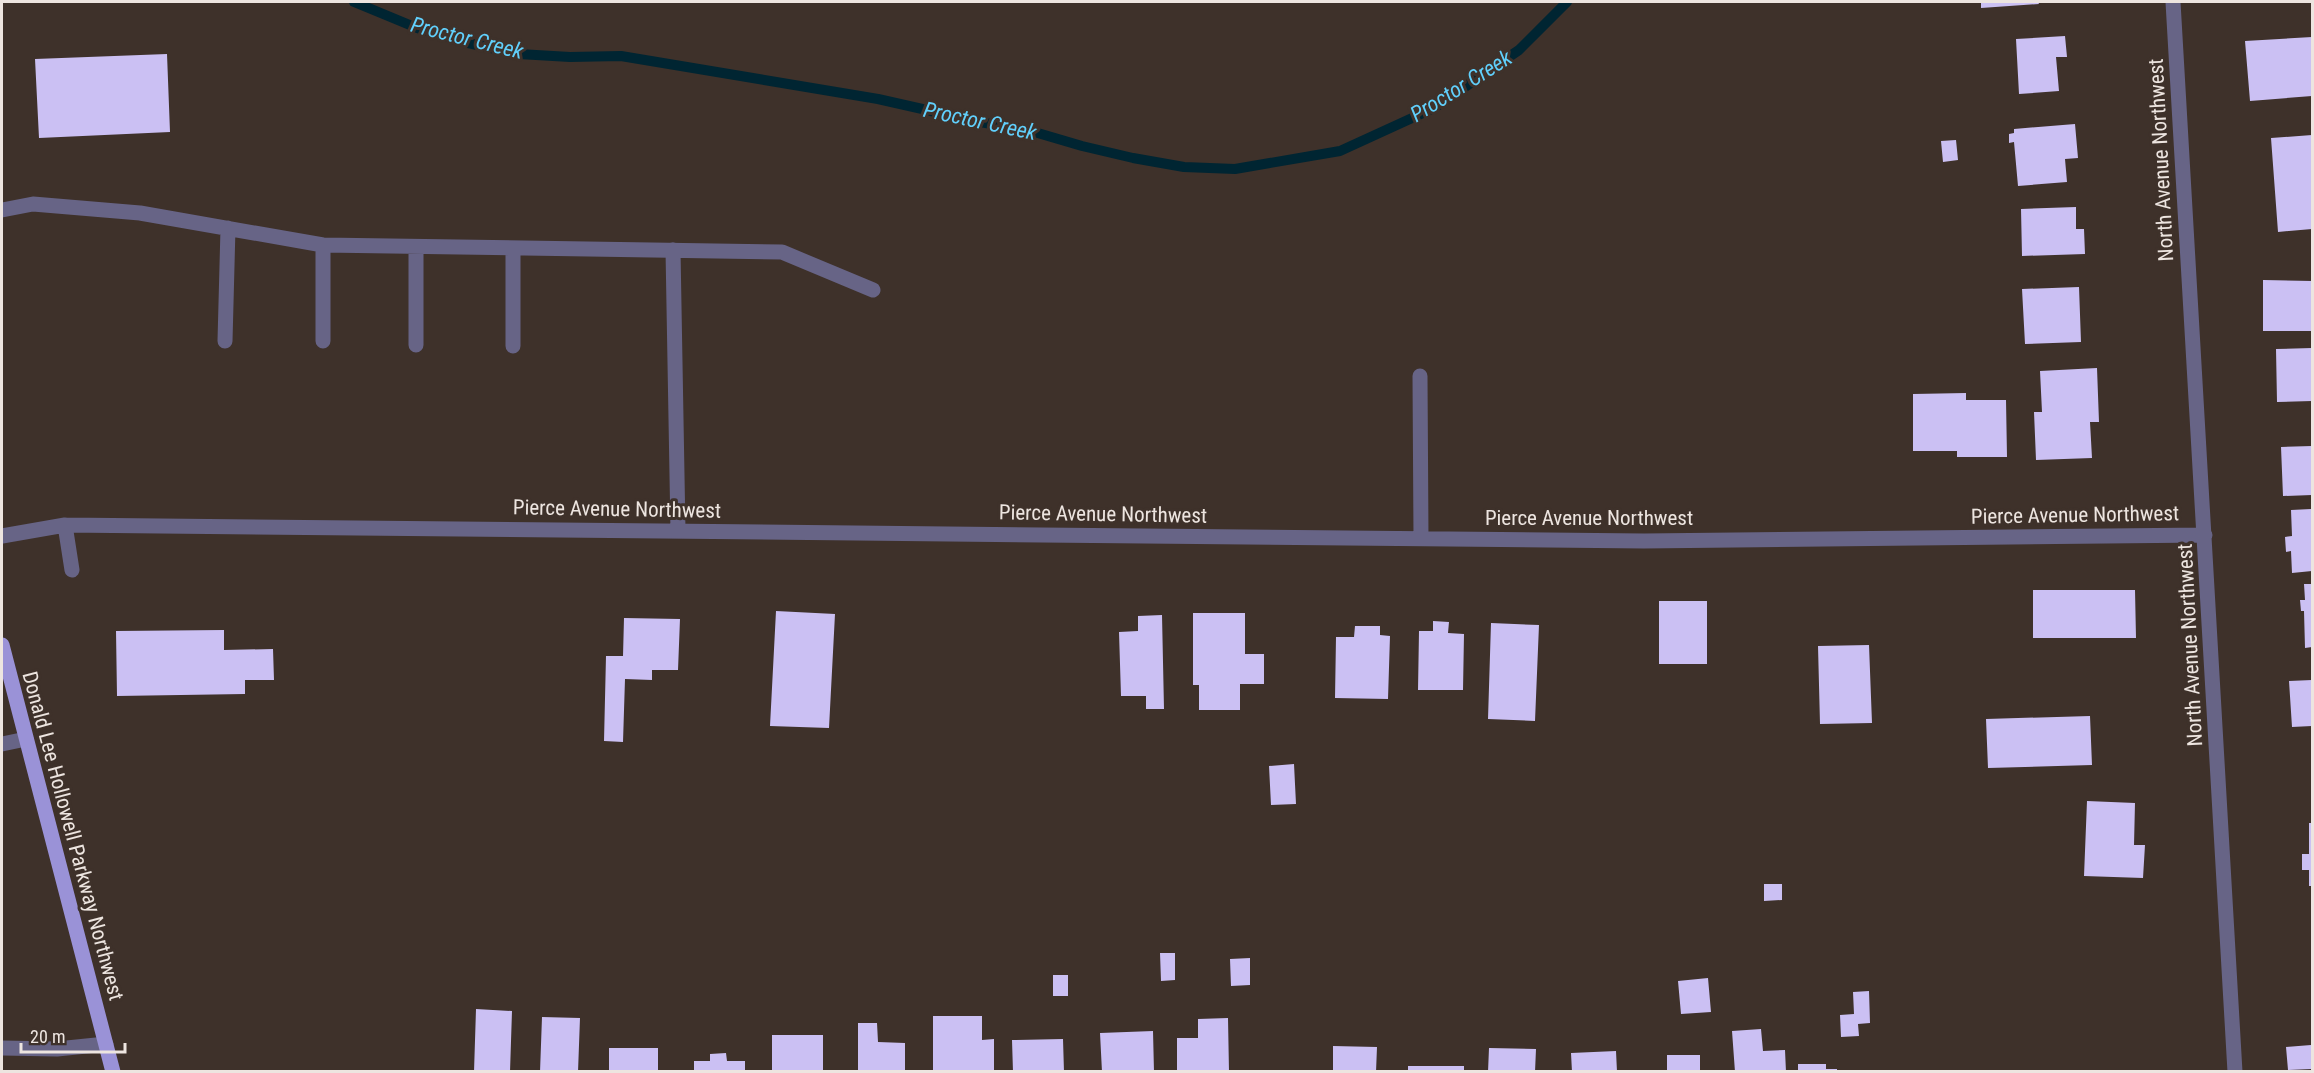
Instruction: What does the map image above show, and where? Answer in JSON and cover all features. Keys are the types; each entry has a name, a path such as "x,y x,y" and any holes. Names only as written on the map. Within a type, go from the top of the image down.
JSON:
{"main road":[{"name":"Donald Lee Hollowell Parkway Northwest","path":"2,645 6,681 26,739 113,1071"}],"street":[{"name":"North Avenue Northwest","path":"2173,2 2235,1071"},
{"path":"2,210 33,204 140,213 323,245 782,252 873,290"},
{"path":"225,340 228,228"},
{"path":"323,245 323,341"},
{"path":"416,247 416,345"},
{"path":"513,248 513,346"},
{"path":"673,250 678,531"},
{"path":"1420,376 1421,538"},
{"name":"Pierce Avenue Northwest","path":"2,536 65,525 1644,541 2205,535"},
{"path":"65,525 72,570"},
{"path":"2,744 26,739"},
{"path":"2,1048 57,1049 106,1044"}],"building":[{"path":"1981,2 2038,2 2039,4 1981,8"},
{"path":"2065,36 2067,57 2056,57 2059,91 2019,94 2016,39"},
{"path":"2312,37 2312,96 2250,101 2245,41"},
{"path":"167,54 170,132 39,138 35,59"},
{"path":"2075,124 2078,158 2065,159 2067,182 2018,186 2014,142 2009,143 2009,134 2014,133 2014,129"},
{"path":"2312,135 2312,229 2278,232 2271,138"},
{"path":"1956,140 1958,160 1943,162 1941,141"},
{"path":"2076,207 2076,229 2084,229 2085,254 2022,256 2021,209"},
{"path":"2263,280 2312,281 2312,331 2263,331"},
{"path":"2079,287 2081,342 2025,344 2022,289"},
{"path":"2312,348 2312,401 2277,402 2276,349"},
{"path":"2097,368 2099,422 2090,422 2092,458 2036,460 2034,412 2042,412 2040,371"},
{"path":"1966,393 1966,400 2006,400 2007,457 1957,457 1957,451 1913,451 1913,394"},
{"path":"2312,446 2312,495 2283,496 2281,447"},
{"path":"2311,509 2312,571 2292,573 2291,551 2286,552 2285,537 2292,536 2291,510"},
{"path":"2304,584 2312,584 2312,647 2305,648 2304,611 2301,611 2300,600 2305,600"},
{"path":"2033,590 2135,590 2136,638 2033,638"},
{"path":"1659,601 1707,601 1707,664 1659,664"},
{"path":"776,611 835,614 829,728 770,726"},
{"path":"1193,613 1245,613 1245,654 1264,654 1264,684 1240,684 1240,710 1199,710 1199,685 1193,685"},
{"path":"1162,615 1164,709 1146,709 1146,696 1121,696 1119,632 1138,631 1138,616"},
{"path":"624,618 680,619 678,670 652,670 652,680 625,679 623,742 604,741 606,656 623,656"},
{"path":"1433,621 1449,622 1448,633 1464,634 1463,690 1418,690 1419,631 1433,631"},
{"path":"1491,623 1539,625 1535,721 1488,719"},
{"path":"1355,626 1380,626 1380,635 1390,636 1388,699 1335,698 1336,637 1354,637"},
{"path":"224,630 224,650 273,649 274,680 245,680 245,694 117,696 116,631"},
{"path":"1869,645 1872,723 1820,724 1818,646"},
{"path":"2312,680 2312,726 2292,727 2289,681"},
{"path":"2090,716 2092,765 1988,768 1986,719"},
{"path":"1294,764 1296,804 1271,805 1269,766"},
{"path":"2087,801 2135,803 2134,845 2145,845 2143,878 2084,876"},
{"path":"2309,823 2312,823 2312,886 2309,886 2309,870 2302,870 2302,854 2309,854"},
{"path":"1764,884 1782,884 1782,900 1764,901"},
{"path":"1160,953 1175,953 1175,980 1161,981"},
{"path":"1250,958 1250,985 1231,986 1230,959"},
{"path":"1053,975 1068,975 1068,996 1053,996"},
{"path":"1708,978 1711,1012 1681,1014 1678,981"},
{"path":"1869,991 1870,1023 1858,1024 1859,1036 1841,1037 1840,1015 1854,1014 1853,992"},
{"path":"476,1009 512,1011 510,1072 474,1072"},
{"path":"933,1016 982,1016 982,1040 994,1039 994,1072 933,1072"},
{"path":"542,1017 580,1018 578,1072 540,1072"},
{"path":"1228,1018 1229,1072 1177,1072 1177,1038 1198,1038 1198,1019"},
{"path":"858,1023 877,1023 878,1042 905,1043 905,1072 858,1072"},
{"path":"1761,1029 1763,1051 1785,1050 1786,1072 1735,1072 1732,1031"},
{"path":"1153,1031 1154,1072 1102,1072 1100,1033"},
{"path":"772,1035 823,1035 823,1072 772,1072"},
{"path":"1063,1039 1064,1072 1013,1072 1012,1040"},
{"path":"2311,1045 2312,1069 2288,1070 2286,1047"},
{"path":"1333,1046 1377,1047 1376,1072 1333,1072"},
{"path":"609,1048 658,1048 658,1072 609,1072"},
{"path":"1489,1048 1536,1049 1535,1072 1488,1072"},
{"path":"1616,1051 1617,1072 1572,1072 1571,1053"},
{"path":"726,1053 727,1061 745,1061 745,1072 694,1072 694,1061 710,1061 710,1054"},
{"path":"1667,1055 1700,1055 1700,1072 1667,1072"},
{"path":"1798,1064 1826,1064 1826,1069 1837,1069 1837,1072 1798,1072"},
{"path":"1408,1066 1464,1066 1464,1072 1408,1072"}],"waterway":[{"name":"Proctor Creek","path":"354,2 417,28 468,43 519,54 570,57 621,56 878,99 1031,131 1133,158 1184,167 1235,169 1340,151 1434,108 1519,50 1567,2"}]}
